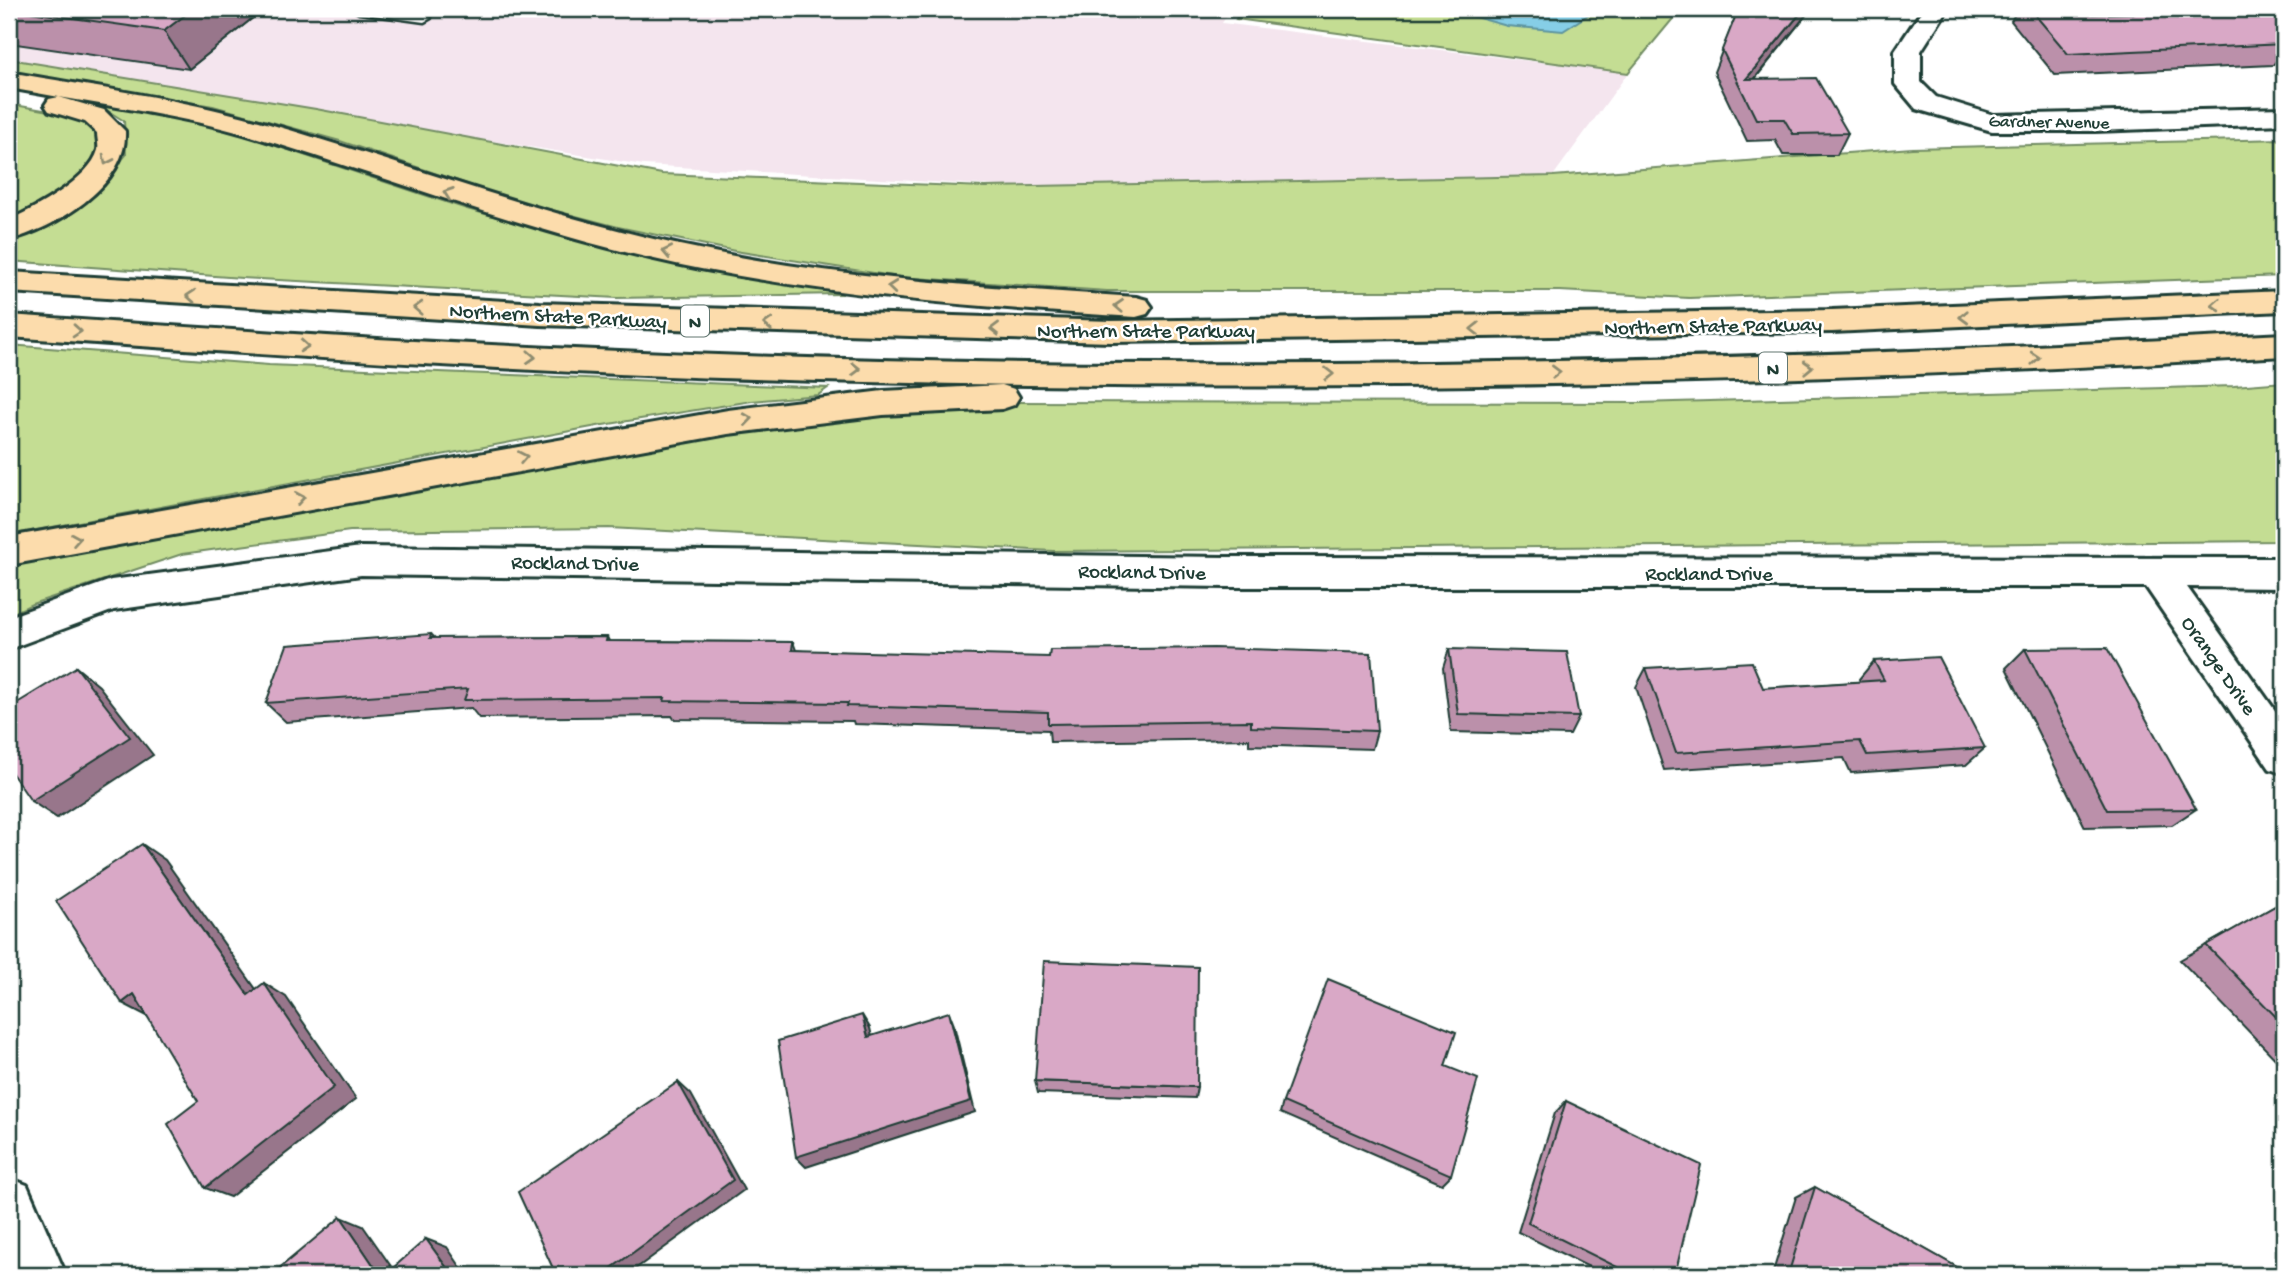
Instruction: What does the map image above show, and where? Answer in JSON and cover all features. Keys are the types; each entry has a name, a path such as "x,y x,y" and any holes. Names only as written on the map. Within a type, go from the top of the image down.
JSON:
{"highway":[{"path":"9,80 156,106 249,127 508,211 700,259 930,292 1382,328"},
{"path":"9,97 84,111 103,121 113,137 110,156 105,166 83,190 52,210 9,231"},
{"name":"Northern State Parkway","path":"9,282 343,305 755,324 1076,331 1729,326 2128,311 2284,301"},
{"name":"Northern State Parkway","path":"9,326 302,346 780,367 1260,375 1877,365 2284,345"},
{"path":"9,551 591,445 788,413 932,399 1017,397 1260,375"}],"street":[{"name":"Gardner Avenue","path":"1935,9 1908,51 1908,84 1926,103 1952,111 1992,123 2095,123 2284,116"},
{"name":"Rockland Drive","path":"9,633 111,596 361,561 1239,572 2284,573"},
{"name":"Orange Drive","path":"2157,574 2284,756"},
{"path":"9,1203 40,1275"}],"lane":[{"path":"359,9 424,18"}],"shaded area":[{"path":"9,9 1231,9 1222,23 1628,73 1553,176 1015,187 644,165 9,65"}],"green space":[{"path":"1242,9 1681,9 1628,73 1236,19"},
{"path":"9,59 316,109 662,174 985,187 1553,176 1912,148 2284,139 2284,276 1689,298 1560,291 1107,291 899,277 735,251 618,227 514,200 340,141 213,106 9,72"},
{"path":"107,103 207,123 467,209 633,254 843,294 617,298 242,278 9,261 9,236 39,225 93,194 126,155 124,121 102,107"},
{"path":"9,104 83,117 100,138 89,169 51,201 9,219"},
{"path":"9,345 269,365 828,388 818,395 752,401 603,425 9,535"},
{"path":"2284,382 2284,541 1053,551 609,528 350,531 182,554 32,604 9,615 9,559 813,420 977,402 1639,403 2234,386"}],"water":[{"path":"1447,9 1597,9 1563,31 1507,26"}],"building":[{"path":"9,9 193,9 164,31"},
{"path":"1741,9 1804,9 1746,79 1816,78 1848,133 1793,134 1784,119 1756,119 1722,50"},
{"path":"2030,9 2078,9 2075,15 2284,9 2284,44 2068,54"},
{"path":"431,634 430,638 607,637 606,641 793,642 792,650 1049,657 1050,650 1214,648 1371,653 1377,731 1251,727 1251,721 1048,724 1048,712 847,706 848,703 664,701 665,698 464,700 468,689 266,703 287,645"},
{"path":"2107,648 2196,809 2107,810 2025,649"},
{"path":"1449,649 1567,652 1579,717 1458,714"},
{"path":"1938,657 1985,748 1867,755 1860,741 1676,753 1646,668 1752,662 1763,688 1884,680 1874,661"},
{"path":"76,667 130,737 31,801 9,769 9,708"},
{"path":"142,844 248,995 264,983 334,1087 205,1188 168,1124 198,1101 134,994 122,1003 56,901"},
{"path":"2284,901 2284,1025 2206,945"},
{"path":"1044,961 1198,967 1197,1087 1035,1081"},
{"path":"1328,979 1456,1032 1445,1066 1478,1079 1451,1175 1283,1102"},
{"path":"949,1012 971,1101 796,1157 778,1041 862,1015 868,1037"},
{"path":"678,1082 733,1180 602,1275 556,1275 518,1192"},
{"path":"1566,1101 1701,1165 1675,1275 1633,1275 1528,1223"},
{"path":"1815,1187 1971,1275 1788,1275"},
{"path":"341,1217 380,1275 271,1275"},
{"path":"426,1239 452,1275 385,1275"}]}
